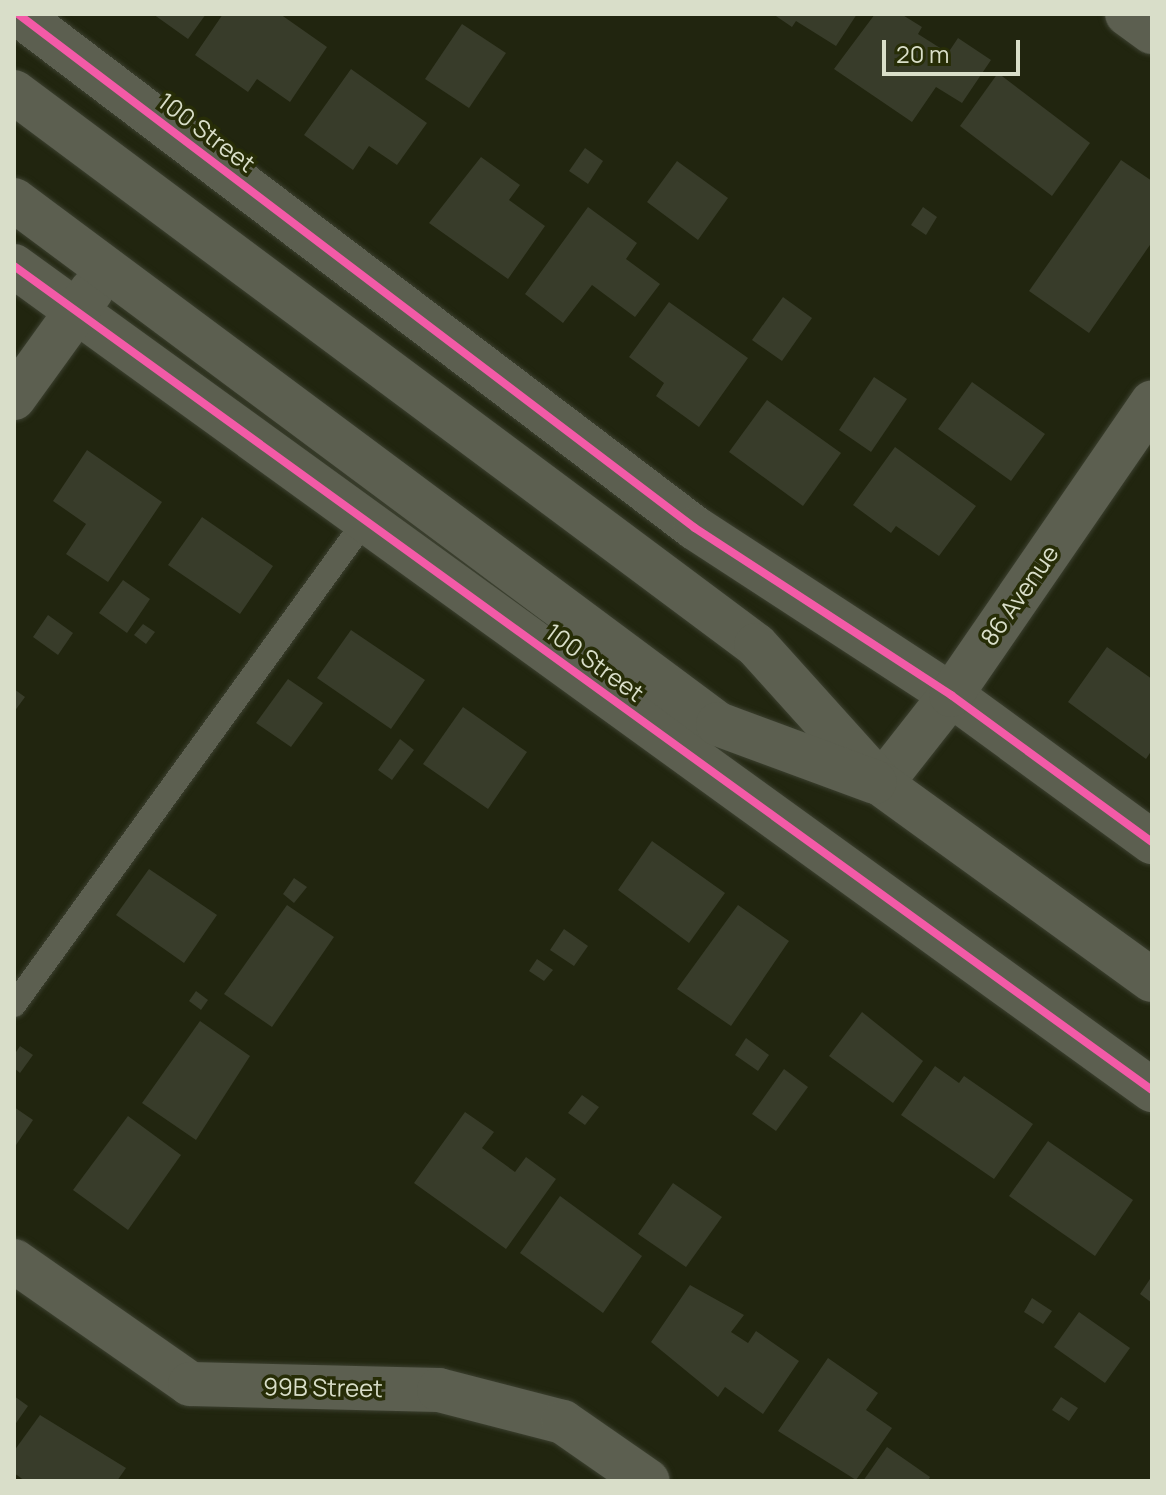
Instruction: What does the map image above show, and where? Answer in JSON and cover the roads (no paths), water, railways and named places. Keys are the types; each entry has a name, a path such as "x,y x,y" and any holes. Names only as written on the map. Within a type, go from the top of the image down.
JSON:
{"street":[{"name":"100 Street","path":"18,14 695,528 951,695 1152,842"},
{"path":"1127,14 1152,32"},
{"name":"100 Street","path":"14,92 756,645 881,784 1152,980"},
{"name":"100 Street","path":"14,200 718,724 881,784"},
{"name":"100 Street","path":"14,266 1152,1090"},
{"path":"14,398 108,268"},
{"name":"86 Avenue","path":"881,784 951,695 1152,402"},
{"name":"99B Street","path":"14,1261 190,1384 439,1390 563,1422 648,1481"}],"lane":[{"path":"14,1005 365,521"}]}
